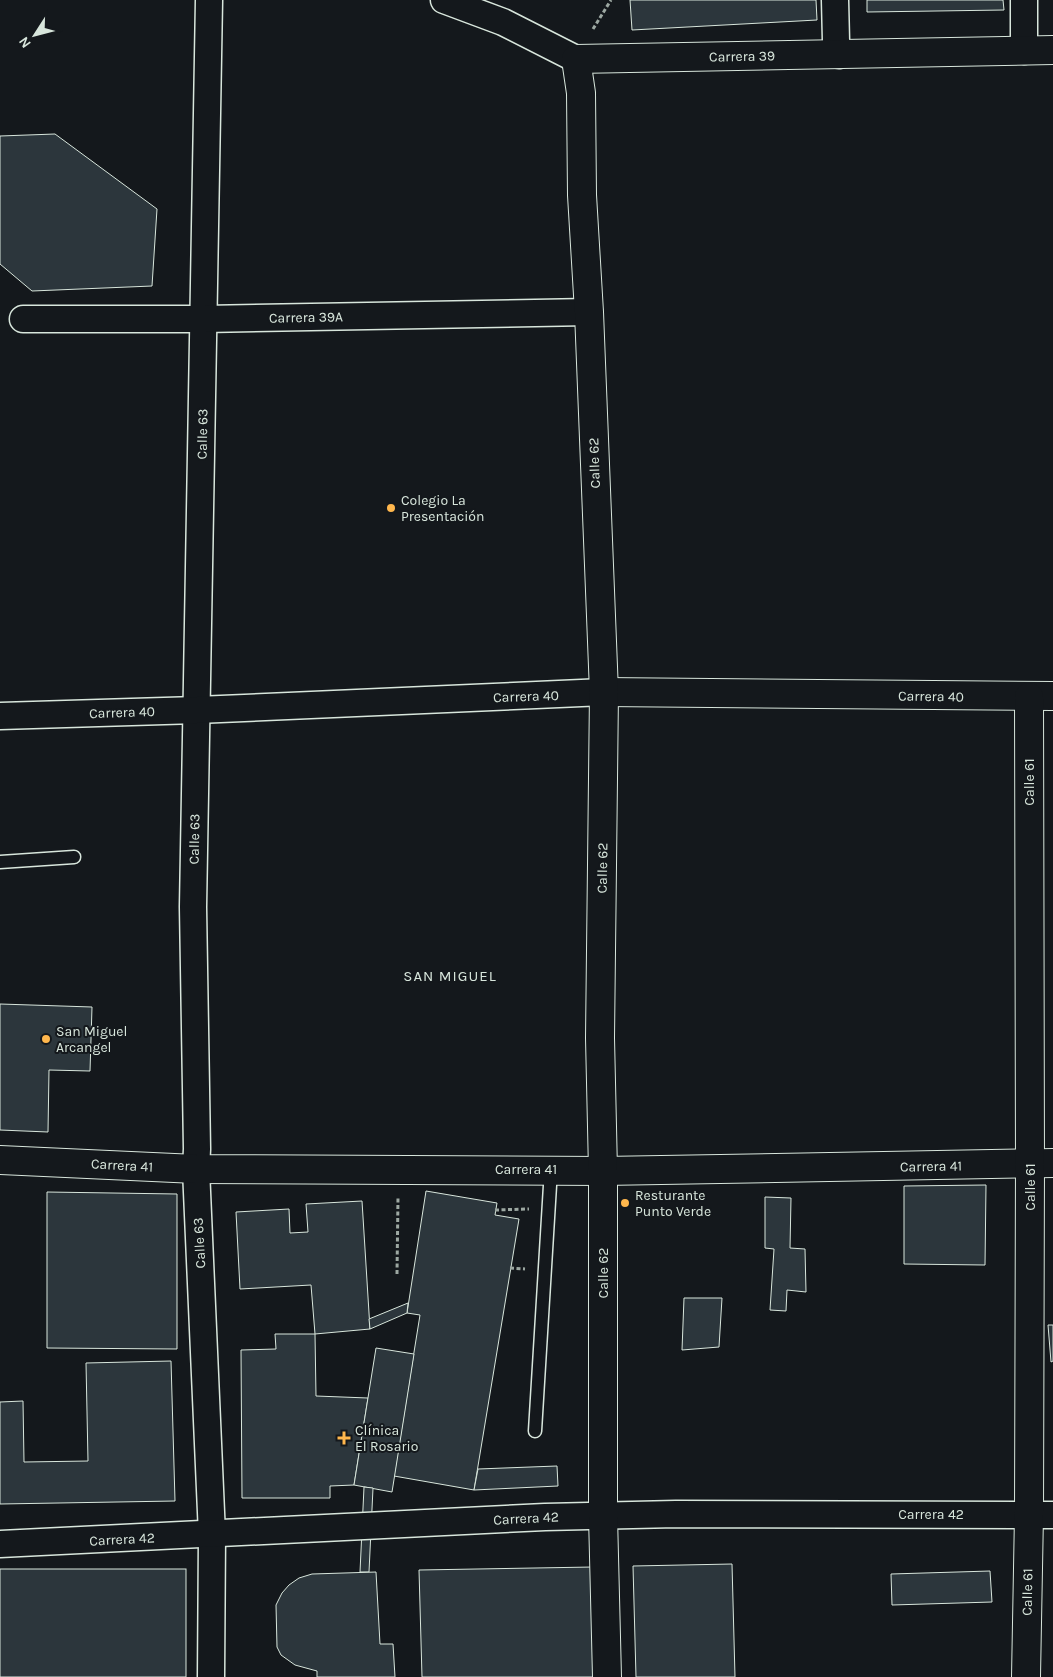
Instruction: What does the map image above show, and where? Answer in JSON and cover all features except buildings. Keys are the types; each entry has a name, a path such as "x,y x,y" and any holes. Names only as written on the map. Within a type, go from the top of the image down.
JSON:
{"street":[{"name":"Calle 63","path":"209,0 193,907 198,1149 196,1169 212,1535 211,1677"},
{"path":"835,0 836,40 839,55"},
{"path":"1024,0 1024,51"},
{"name":"Carrera 39","path":"448,1 503,22 582,48 839,55 1053,50"},
{"name":"Calle 62","path":"582,48 582,195 604,692 600,1028 603,1171 603,1516 607,1677"},
{"name":"Carrera 39A","path":"23,319 204,319 588,312"},
{"name":"Carrera 40","path":"0,716 196,710 604,692 1041,697"},
{"name":"Calle 61","path":"1026,1677 1041,1515 1041,697"},
{"name":"Carrera 41","path":"0,1160 196,1169 551,1169 603,1171 1042,1164"},
{"name":"Carrera 42","path":"0,1544 212,1535 545,1517 676,1514 1041,1515"}],"lane":[{"path":"0,862 74,858"},
{"path":"535,1431 551,1169"}],"path":[{"path":"582,48 611,0"},
{"path":"396,1274 398,1198"},
{"path":"496,1210 549,1209"}],"place":[{"name":"Colegio La Presentación","path":"391,508"},
{"name":"San Miguel Arcangel","path":"46,1039"},
{"name":"Resturante Punto Verde","path":"625,1203"},
{"name":"Clínica El Rosario","path":"344,1438"}],"district":[{"name":"SAN MIGUEL","path":"450,976"}]}
